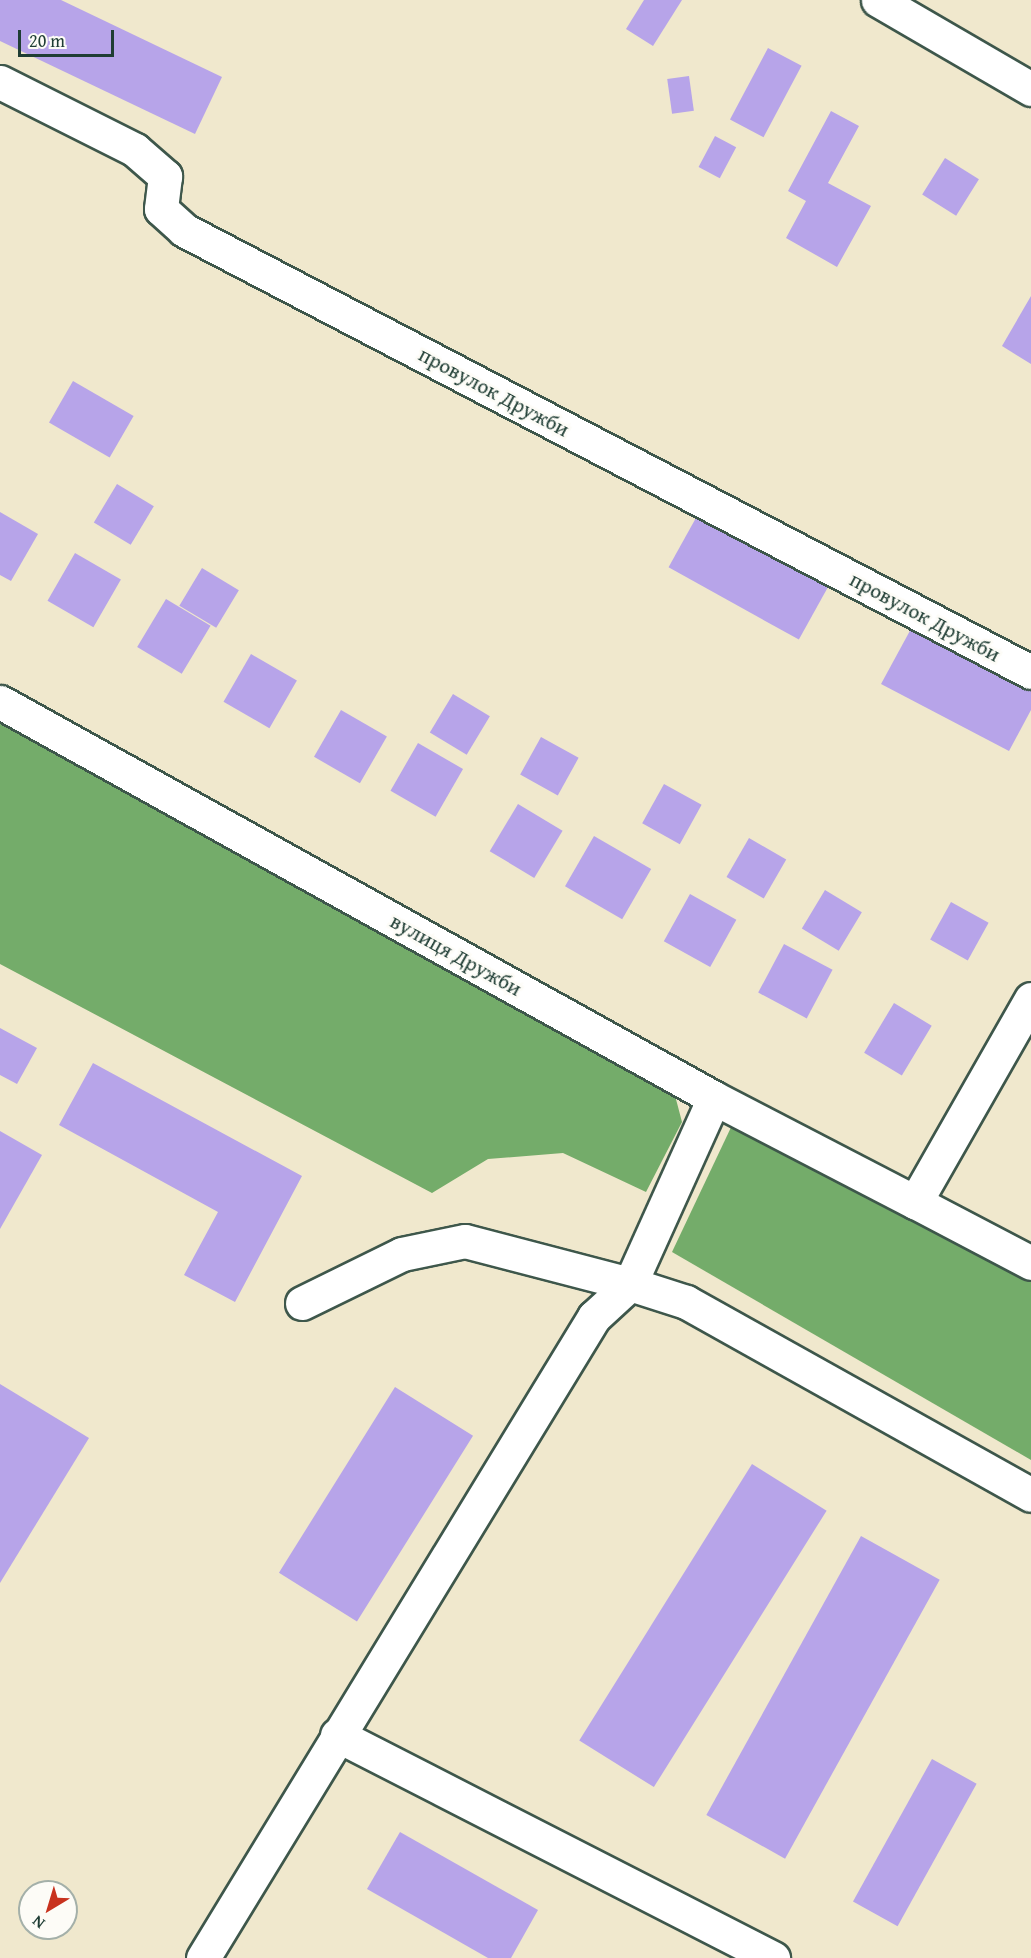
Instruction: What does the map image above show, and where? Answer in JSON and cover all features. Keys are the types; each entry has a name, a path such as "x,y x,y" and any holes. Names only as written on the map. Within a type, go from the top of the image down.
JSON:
{"street":[{"path":"878,0 1031,88"},
{"name":"провулок Дружби","path":"0,82 135,150 165,176 161,209 184,230 1031,672"},
{"name":"вулиця Дружби","path":"0,702 714,1098 1031,1263"},
{"path":"915,1202 1031,999"},
{"path":"203,1958 594,1317 630,1284 714,1098"},
{"path":"302,1303 402,1254 465,1241 630,1284 686,1302 1031,1495"},
{"path":"337,1735 773,1958"}],"green space":[{"path":"0,708 672,1084 682,1122 646,1192 563,1153 488,1159 432,1193 0,964"},
{"path":"734,1121 1031,1280 1031,1460 672,1252"}],"building":[{"path":"0,0 61,0 222,77 195,134 0,41"},
{"path":"644,0 682,0 653,46 626,29"},
{"path":"768,48 802,66 764,137 730,120"},
{"path":"689,76 694,111 672,114 667,79"},
{"path":"831,111 859,126 828,183 871,206 837,267 786,238 806,201 788,191"},
{"path":"715,136 736,147 720,178 699,167"},
{"path":"945,158 979,179 956,216 922,194"},
{"path":"1031,296 1031,364 1002,346"},
{"path":"73,381 134,416 110,458 49,423"},
{"path":"117,484 154,506 131,545 94,523"},
{"path":"702,507 832,579 799,640 669,567"},
{"path":"0,512 38,534 11,581 0,575"},
{"path":"75,553 121,580 93,627 48,601"},
{"path":"202,568 239,590 216,628 179,606"},
{"path":"166,599 211,626 182,674 137,647"},
{"path":"912,627 1031,691 1031,710 1009,751 881,684"},
{"path":"251,654 297,680 269,728 224,702"},
{"path":"453,694 490,716 467,755 430,733"},
{"path":"341,710 387,736 360,783 314,757"},
{"path":"541,737 579,758 558,795 520,775"},
{"path":"418,743 463,769 436,817 390,791"},
{"path":"664,784 702,805 680,844 642,823"},
{"path":"518,804 563,831 534,878 490,851"},
{"path":"594,836 651,869 622,919 565,886"},
{"path":"749,838 786,860 764,898 726,877"},
{"path":"825,890 862,912 839,951 802,929"},
{"path":"690,894 736,920 710,967 664,941"},
{"path":"951,902 989,923 968,960 930,940"},
{"path":"784,944 833,970 807,1018 758,993"},
{"path":"894,1003 932,1026 902,1075 864,1053"},
{"path":"0,1028 37,1048 17,1084 0,1075"},
{"path":"93,1063 302,1176 235,1302 184,1275 218,1212 59,1125"},
{"path":"0,1131 42,1155 0,1229"},
{"path":"0,1384 89,1438 0,1583"},
{"path":"395,1387 473,1436 357,1621 279,1573"},
{"path":"752,1464 827,1511 654,1787 579,1740"},
{"path":"861,1536 940,1580 785,1859 706,1815"},
{"path":"932,1759 977,1784 898,1926 853,1902"},
{"path":"400,1832 538,1910 511,1958 488,1958 367,1889"}]}
